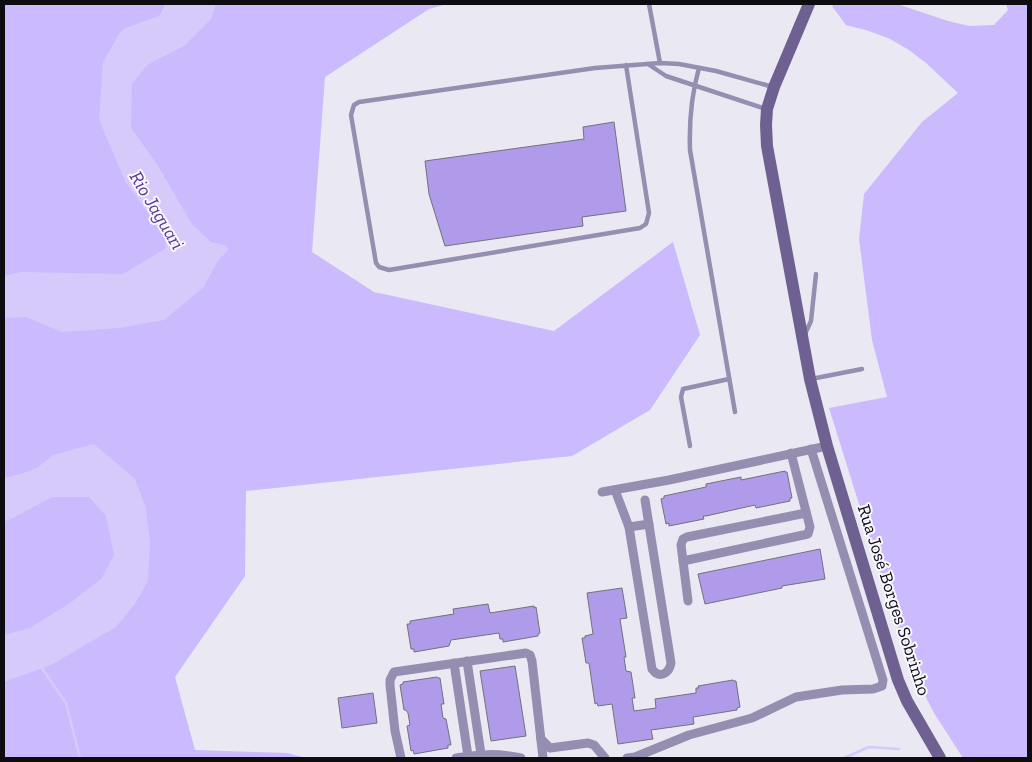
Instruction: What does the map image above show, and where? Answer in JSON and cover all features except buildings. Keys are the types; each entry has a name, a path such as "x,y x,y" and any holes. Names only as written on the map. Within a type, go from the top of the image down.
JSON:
{"street":[{"name":"Rua José Borges Sobrinho","path":"809,4 774,87 767,109 766,125 770,163 810,380 827,446 898,680 907,701 940,758"},
{"path":"602,492 827,446"},
{"path":"627,758 635,757 689,735 752,718 796,697 842,690 879,688 882,686 883,680 811,449"},
{"path":"683,561 808,534 810,527 791,453"},
{"path":"615,490 630,527 652,668 655,673 661,675 670,669 671,662 646,500"},
{"path":"688,601 681,542 687,536 806,513"},
{"path":"630,527 649,524"},
{"path":"401,758 390,685 394,672 522,653 530,655 532,661 543,758"},
{"path":"467,661 480,754"},
{"path":"454,663 468,756"},
{"path":"540,738 550,748 588,743 594,745 605,758"},
{"path":"456,758 480,754 496,754 521,758"}],"lane":[{"path":"649,4 660,63"},
{"path":"626,66 649,213 646,224 640,228 389,270 378,267 351,115 354,105 369,101 585,69 660,63 699,68 774,87"},
{"path":"647,64 666,76 767,109"},
{"path":"699,68 694,85 689,124 690,150 735,412"},
{"path":"802,339 811,321 816,274"},
{"path":"810,380 862,369"},
{"path":"690,446 681,397 683,389 729,379"}],"shaded area":[{"path":"4,4 166,4 160,16 124,29 162,26 178,4 447,4 429,9 325,77 312,252 374,292 554,331 673,242 700,335 650,410 572,456 246,491 245,576 175,677 195,750 287,753 306,758 4,758"},
{"path":"834,4 897,4 969,26 994,25 1008,10 1006,4 1028,4 1028,758 963,758 934,713 909,664 829,408 887,397 872,340 859,239 864,194 922,122 958,93 909,50 890,39 846,25 832,6"}],"water":[{"path":"166,4 216,4 211,19 184,46 147,65 132,84 131,128 157,164 192,224 211,242 225,245 229,250 219,259 203,288 164,320 119,328 62,332 26,317 4,318 4,276 21,272 123,274 166,248 165,236 126,183 99,120 103,62 119,34 124,29 160,16"},
{"path":"94,444 135,479 146,508 150,543 148,581 135,604 116,627 51,665 4,682 4,635 30,628 70,603 101,579 114,555 106,516 89,497 52,497 4,521 4,491 13,487 53,455"}],"waterway":[{"name":"Rio Jaguari","path":"4,486 38,476"},
{"path":"41,667 66,703 80,758"},
{"path":"844,758 869,747 899,749"}]}
